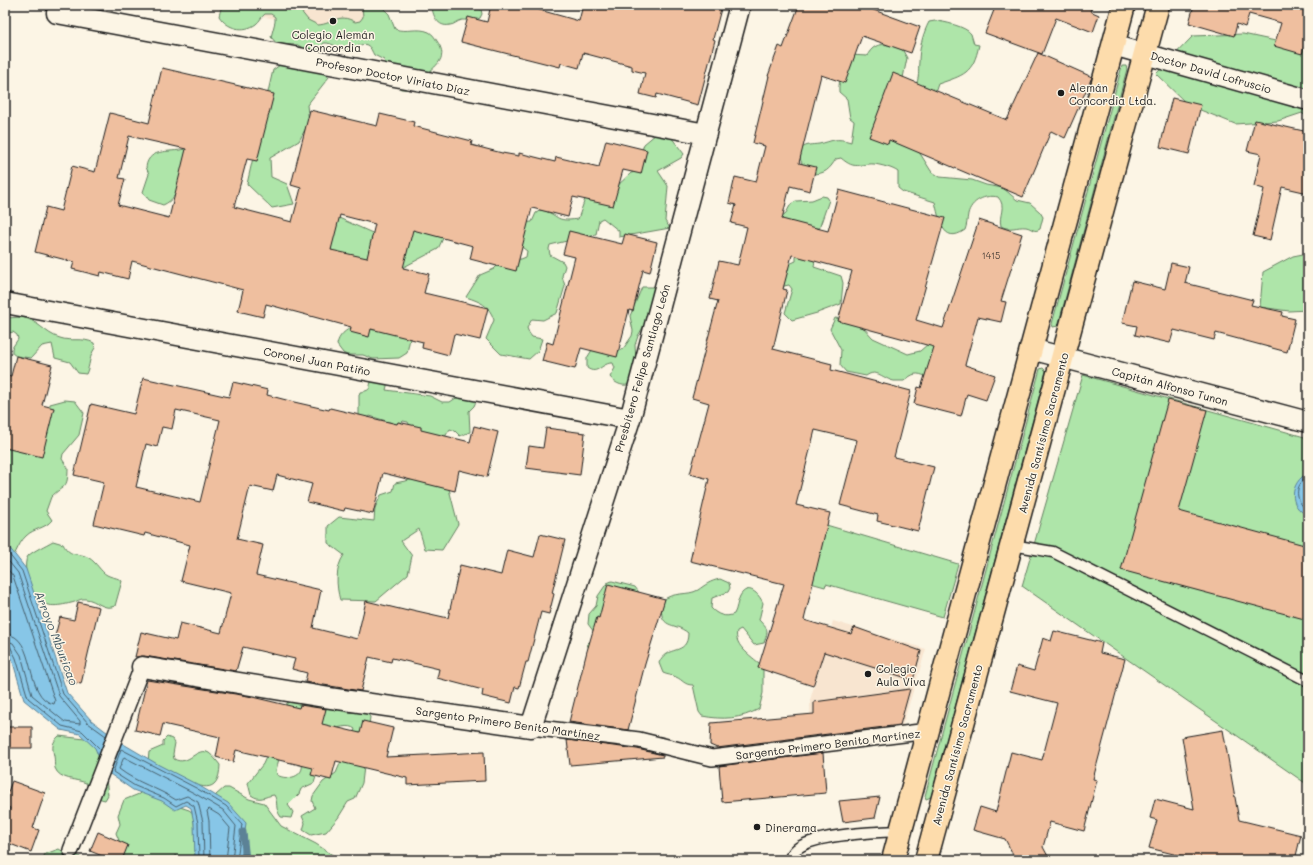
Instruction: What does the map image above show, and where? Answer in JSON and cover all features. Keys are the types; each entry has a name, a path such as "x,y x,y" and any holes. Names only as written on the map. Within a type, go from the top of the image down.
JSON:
{"main road":[{"path":"893,860 1124,5"},
{"name":"Avenida Santísimo Sacramento","path":"929,850 1158,5"},
{"path":"901,831 929,850"}],"street":[{"name":"Presbítero Felipe Santiago León","path":"531,727 630,419 740,5"},
{"name":"Profesor Doctor Viriato Díaz","path":"57,13 706,134"},
{"name":"Doctor David Lofruscio","path":"1113,46 1308,100"},
{"name":"Coronel Juan Patiño","path":"5,303 630,419"},
{"name":"Capitán Alfonso Tunon","path":"1031,349 1308,422"},
{"name":"Sargento Primero Benito Martínez","path":"69,855 142,667 330,698 531,727 639,740 712,758 928,731"}],"lane":[{"path":"1012,546 1053,552 1308,681"},
{"path":"789,860 798,848 817,839 874,832 901,831"}],"shaded area":[{"name":"Colegio Alemán Concordia","path":"196,5 376,5 379,37"},
{"name":"Colegio Aula Viva","path":"833,621 926,649 901,730 811,735 810,700"}],"green space":[{"path":"222,5 296,5 308,20 318,25 340,18 349,19 355,22 360,21 363,17 362,5 380,5 389,14 395,29 421,30 432,34 442,50 442,55 439,62 422,80 417,90 401,89 392,83 384,60 374,55 370,48 365,44 351,50 345,50 324,43 316,53 306,51 298,45 277,44 271,37 275,17 271,14 265,14 251,27 241,29 231,27 222,20 219,16"},
{"path":"432,5 483,5 480,18 473,20 462,20 453,24 442,25 436,20"},
{"path":"935,21 949,23 969,31 974,44 979,45 974,62 966,72 938,84 916,147 931,171 940,177 972,180 986,185 1003,188 1017,200 1030,203 1040,212 1043,217 1040,229 1038,230 1026,227 1010,228 1001,226 1002,204 998,197 993,196 975,202 968,214 965,230 957,234 951,234 946,232 940,222 935,202 903,192 898,188 898,172 893,169 874,164 858,166 850,164 841,158 836,159 826,171 812,174 802,163 800,149 805,146 838,140 851,142 854,121 850,118 847,99 839,92 839,82 850,55 867,56 874,47 878,45 887,45 902,49 907,58 903,78 915,86 918,77 923,36 929,22"},
{"path":"1243,34 1308,48 1308,118 1302,113 1278,121 1235,124 1188,105 1156,74 1193,36"},
{"path":"287,60 315,67 329,77 307,105 309,122 299,141 270,158 271,177 287,184 294,204 272,208 247,184 273,70"},
{"path":"1122,66 1126,66 1127,69 1058,326 1053,327 1052,324"},
{"path":"656,134 671,137 684,154 681,158 658,171 668,186 665,221 670,228 619,237 619,231 603,218 599,220 596,234 550,245 550,255 563,262 565,266 562,276 565,286 557,313 543,320 532,319 527,328 529,333 532,337 542,339 538,351 529,359 501,354 486,339 494,320 490,311 484,305 466,297 480,275 494,269 502,261 526,257 527,251 519,245 517,223 532,222 536,213 541,210 564,220 578,219 585,199 616,187 631,173 635,172 644,144"},
{"path":"188,148 182,180 175,195 170,201 163,205 149,200 143,192 149,174 146,167 148,160 157,153"},
{"path":"822,196 827,197 829,200 820,226 814,267 841,276 843,283 841,304 792,320 785,313 792,289 789,285 784,286 782,291 787,265 796,261 796,256 770,225 786,213 791,204 796,201 812,200"},
{"path":"339,218 379,236 424,224 445,234 438,249 402,268 335,261 327,236"},
{"path":"1308,253 1308,310 1289,311 1260,307 1263,272 1293,256"},
{"path":"642,287 654,287 659,299 638,336 635,345 636,361 632,383 623,385 617,383 610,377 615,368 613,363 606,364 597,370 591,370 587,368 587,358 592,350 618,351 623,349 632,336 633,331 630,316"},
{"path":"5,318 27,318 60,338 68,340 86,340 94,343 95,348 86,374 78,373 70,362 55,358 52,344 42,346 31,358 16,356 12,353 12,348 18,339 17,335 13,332 9,333 5,338"},
{"path":"835,318 849,320 861,325 873,338 908,354 920,351 928,344 939,344 927,377 920,374 915,374 904,381 894,381 873,373 866,376 846,372 840,365 841,350 830,329"},
{"path":"354,327 375,330 385,328 410,338 407,353 399,358 373,359 363,355 347,355 343,353 337,345 343,333"},
{"path":"1043,368 1046,371 931,797 926,799 925,796 1040,369"},
{"path":"1083,375 1308,438 1308,785 1022,586"},
{"path":"373,378 388,382 386,390 430,396 442,402 450,402 459,396 478,397 474,406 469,411 470,432 460,436 455,431 450,429 445,440 412,430 408,422 403,421 399,425 370,416 367,418 359,415 360,392 370,388"},
{"path":"65,400 75,401 84,413 79,435 63,454 62,459 68,468 66,483 51,497 46,511 52,520 46,525 29,533 20,543 11,560 5,566 5,423 47,423 50,404"},
{"path":"420,478 448,485 458,524 442,550 425,549 419,529 401,541 412,556 408,574 376,601 340,600 337,577 339,566 344,555 328,543 328,526 339,517 374,521 375,508 381,495 393,491 395,483"},
{"path":"725,495 958,564 943,617 826,584 825,587 707,554"},
{"path":"53,541 63,544 69,552 89,558 105,574 122,581 115,606 107,607 84,599 52,606 43,603 35,596 30,596 26,559 33,552"},
{"path":"720,579 729,583 730,588 728,592 712,598 711,608 722,615 728,616 734,614 739,598 743,592 746,590 753,591 759,596 763,603 759,620 767,630 764,643 754,645 741,629 737,631 738,642 741,647 763,667 763,693 759,709 739,717 732,718 702,716 699,712 693,685 663,673 659,663 662,657 666,654 681,648 684,645 687,640 688,633 683,629 668,624 665,621 662,617 662,601 671,596 694,592 710,582"},
{"path":"612,581 635,587 641,595 589,649 587,644 594,637 594,632 588,624 589,614 596,606 598,596 607,583"},
{"path":"291,697 341,708 347,712 367,713 370,717 362,783 355,799 348,802 338,818 326,832 311,835 303,830 305,823 302,816 315,808 312,801 313,796 323,782 336,773 355,729 352,727 342,727 330,732 314,783 301,789 299,794 288,805 293,812 291,818 281,817 274,795 257,798 251,795 248,783 263,764 267,755 279,759 276,770 277,775 281,777 286,778 295,776 301,771 302,762 286,705"},
{"path":"59,736 93,740 112,771 106,779 108,795 105,800 95,796 86,783 64,777 57,772 53,747 55,740"},
{"path":"167,737 172,739 175,743 173,754 174,759 179,761 188,759 200,752 209,753 220,765 219,775 216,782 207,787 200,786 186,781 148,762 149,752 163,746 163,741"},
{"path":"146,787 174,805 189,810 193,813 198,859 180,860 175,855 172,860 155,860 142,857 140,860 120,860 120,843 116,833 120,824 118,815 124,800 139,794"},
{"path":"224,788 229,788 249,799 264,803 281,826 316,844 334,856 333,860 228,860 215,801 216,795"},
{"path":"59,849 64,852 74,852 82,859 91,860 42,860 45,854"}],"water":[{"path":"1308,473 1308,515 1301,511 1297,506 1294,501 1293,494 1297,482"},
{"path":"5,542 26,569 67,693 91,720 112,736 102,765 95,748 80,734 61,730 24,700 12,659 5,646"},
{"path":"120,742 228,803 246,823 241,860 195,860 194,823 191,808 186,805 175,810 162,801 133,790 107,772"}],"building":[{"path":"491,5 522,5 579,21 583,5 722,5 713,39 715,40 698,105 657,94 656,98 640,94 645,73 632,70 632,66 583,53 579,68 561,63 560,67 461,42 468,17 487,22"},
{"path":"799,5 860,5 920,27 911,53 862,36 845,83 821,75 799,163 816,167 810,191 790,186 782,219 828,231 839,190 945,218 916,320 943,328 979,220 1022,234 1001,301 1006,302 1001,322 978,317 965,365 995,375 986,400 967,394 961,416 914,404 918,387 921,388 934,347 838,321 852,271 792,255 783,289 787,290 773,349 832,364 831,370 911,391 894,457 934,467 918,531 877,521 878,515 840,505 857,440 815,430 796,505 830,513 804,620 851,634 854,627 921,651 913,680 824,652 813,686 758,668 784,584 690,561 709,479 690,474 709,403 692,398 718,301 710,299 719,261 738,265 747,227 731,223 736,205 729,203 735,177 756,182 765,146 753,143 768,76 779,46 783,48"},
{"path":"996,5 1093,5 1090,11 1099,15 1093,32 1056,18 1042,54 985,33"},
{"path":"1194,5 1308,5 1308,35 1302,54 1274,46 1281,23 1249,14 1245,27 1237,24 1234,36 1189,23"},
{"path":"1038,53 1092,77 1065,138 1051,131 1023,197 889,140 888,144 869,137 893,73 1007,120"},
{"path":"162,68 274,94 257,161 247,159 234,207 292,222 301,188 291,185 310,110 377,126 380,114 414,122 413,126 472,141 471,145 502,153 519,156 519,153 555,162 556,157 599,167 606,140 647,150 641,174 623,170 613,206 573,197 568,217 532,208 516,271 470,259 473,246 413,230 403,268 429,274 424,293 488,308 480,340 454,334 449,355 422,348 423,342 371,329 369,337 350,332 351,327 266,304 263,317 238,311 243,290 132,261 128,279 101,272 100,276 72,269 74,262 35,252 46,207 61,211 72,166 95,172 110,113 149,123","holes":["129,136 186,149 169,218 118,205 125,179 119,178","340,215 375,224 367,258 331,250"]},
{"path":"1172,98 1201,105 1189,154 1160,147"},
{"path":"1255,120 1308,132 1308,193 1282,187 1270,240 1253,236 1264,189 1254,186 1261,154 1247,151"},
{"path":"569,231 622,244 625,234 657,242 650,272 643,270 633,311 629,310 617,357 581,348 575,369 542,361 547,342 553,344 575,257 563,254"},
{"path":"1171,263 1189,267 1185,283 1253,300 1251,305 1283,312 1282,316 1295,319 1287,352 1216,333 1214,340 1174,330 1170,343 1135,335 1137,326 1122,323 1132,281 1165,289"},
{"path":"16,356 52,365 42,405 54,408 42,457 5,448 5,375 11,376"},
{"path":"143,378 229,397 233,382 268,390 267,395 294,402 329,410 330,408 397,424 398,422 421,427 421,430 470,442 474,426 498,432 487,477 459,470 455,491 383,473 373,514 345,508 344,511 307,502 312,484 277,475 273,491 250,486 237,539 263,545 256,575 321,590 313,628 357,639 366,601 408,611 408,609 448,618 460,565 501,575 507,550 534,557 540,534 565,540 552,593 554,594 549,614 541,612 528,662 526,662 519,688 515,687 511,703 482,696 483,690 437,678 439,669 392,658 391,662 369,657 361,691 305,682 307,673 292,669 295,659 243,647 236,671 144,656 135,657 141,632 176,640 180,623 221,633 231,593 181,581 190,545 145,533 144,536 94,524 104,482 74,475 91,404 134,414","holes":["176,410 220,420 200,502 136,487 146,444 157,447 162,427 172,429"]},
{"path":"1168,400 1207,410 1179,511 1308,546 1308,620 1121,570"},
{"path":"546,428 585,433 580,475 526,468 529,446 543,448"},
{"path":"608,584 665,599 645,664 628,730 569,722 587,651 597,617 599,618"},
{"path":"78,602 99,607 81,684 67,681 54,640 60,617 74,620"},
{"path":"1054,631 1102,643 1100,653 1125,659 1093,779 1097,780 1084,831 1050,822 1043,847 1050,860 1016,860 1005,839 973,830 980,807 996,812 1011,752 1042,760 1057,703 1010,691 1017,666 1034,671 1043,638 1051,641"},
{"path":"147,680 248,696 299,708 300,705 326,709 322,724 360,733 363,721 393,728 386,757 484,752 485,781 407,785 407,778 336,761 331,780 311,775 313,768 236,750 233,762 216,757 220,737 163,724 160,736 135,730"},
{"path":"910,689 900,725 717,748 710,745 711,723 814,714 814,702"},
{"path":"5,727 32,727 32,748 5,748"},
{"path":"1223,730 1239,820 1301,835 1295,860 1198,860 1149,848 1157,820 1150,818 1155,799 1194,809 1182,737"},
{"path":"567,740 637,749 663,755 663,757 570,765"},
{"path":"823,753 826,793 722,802 719,766"},
{"path":"12,781 45,793 33,828 39,830 31,852 5,842 5,821 10,808 5,806 5,800"},
{"path":"880,797 875,818 843,822 839,801"},
{"path":"98,832 128,845 122,860 112,860 90,851"}],"waterway":[{"name":"Arroyo Mburicao","path":"243,832 246,860"}],"place":[{"name":"Colegio Alemán Concordia","path":"333,21"},
{"name":"Alemán Concordia Ltda.","path":"1061,93"},
{"name":"Colegio Aula Viva","path":"868,674"},
{"name":"Dinerama","path":"757,827"}]}
